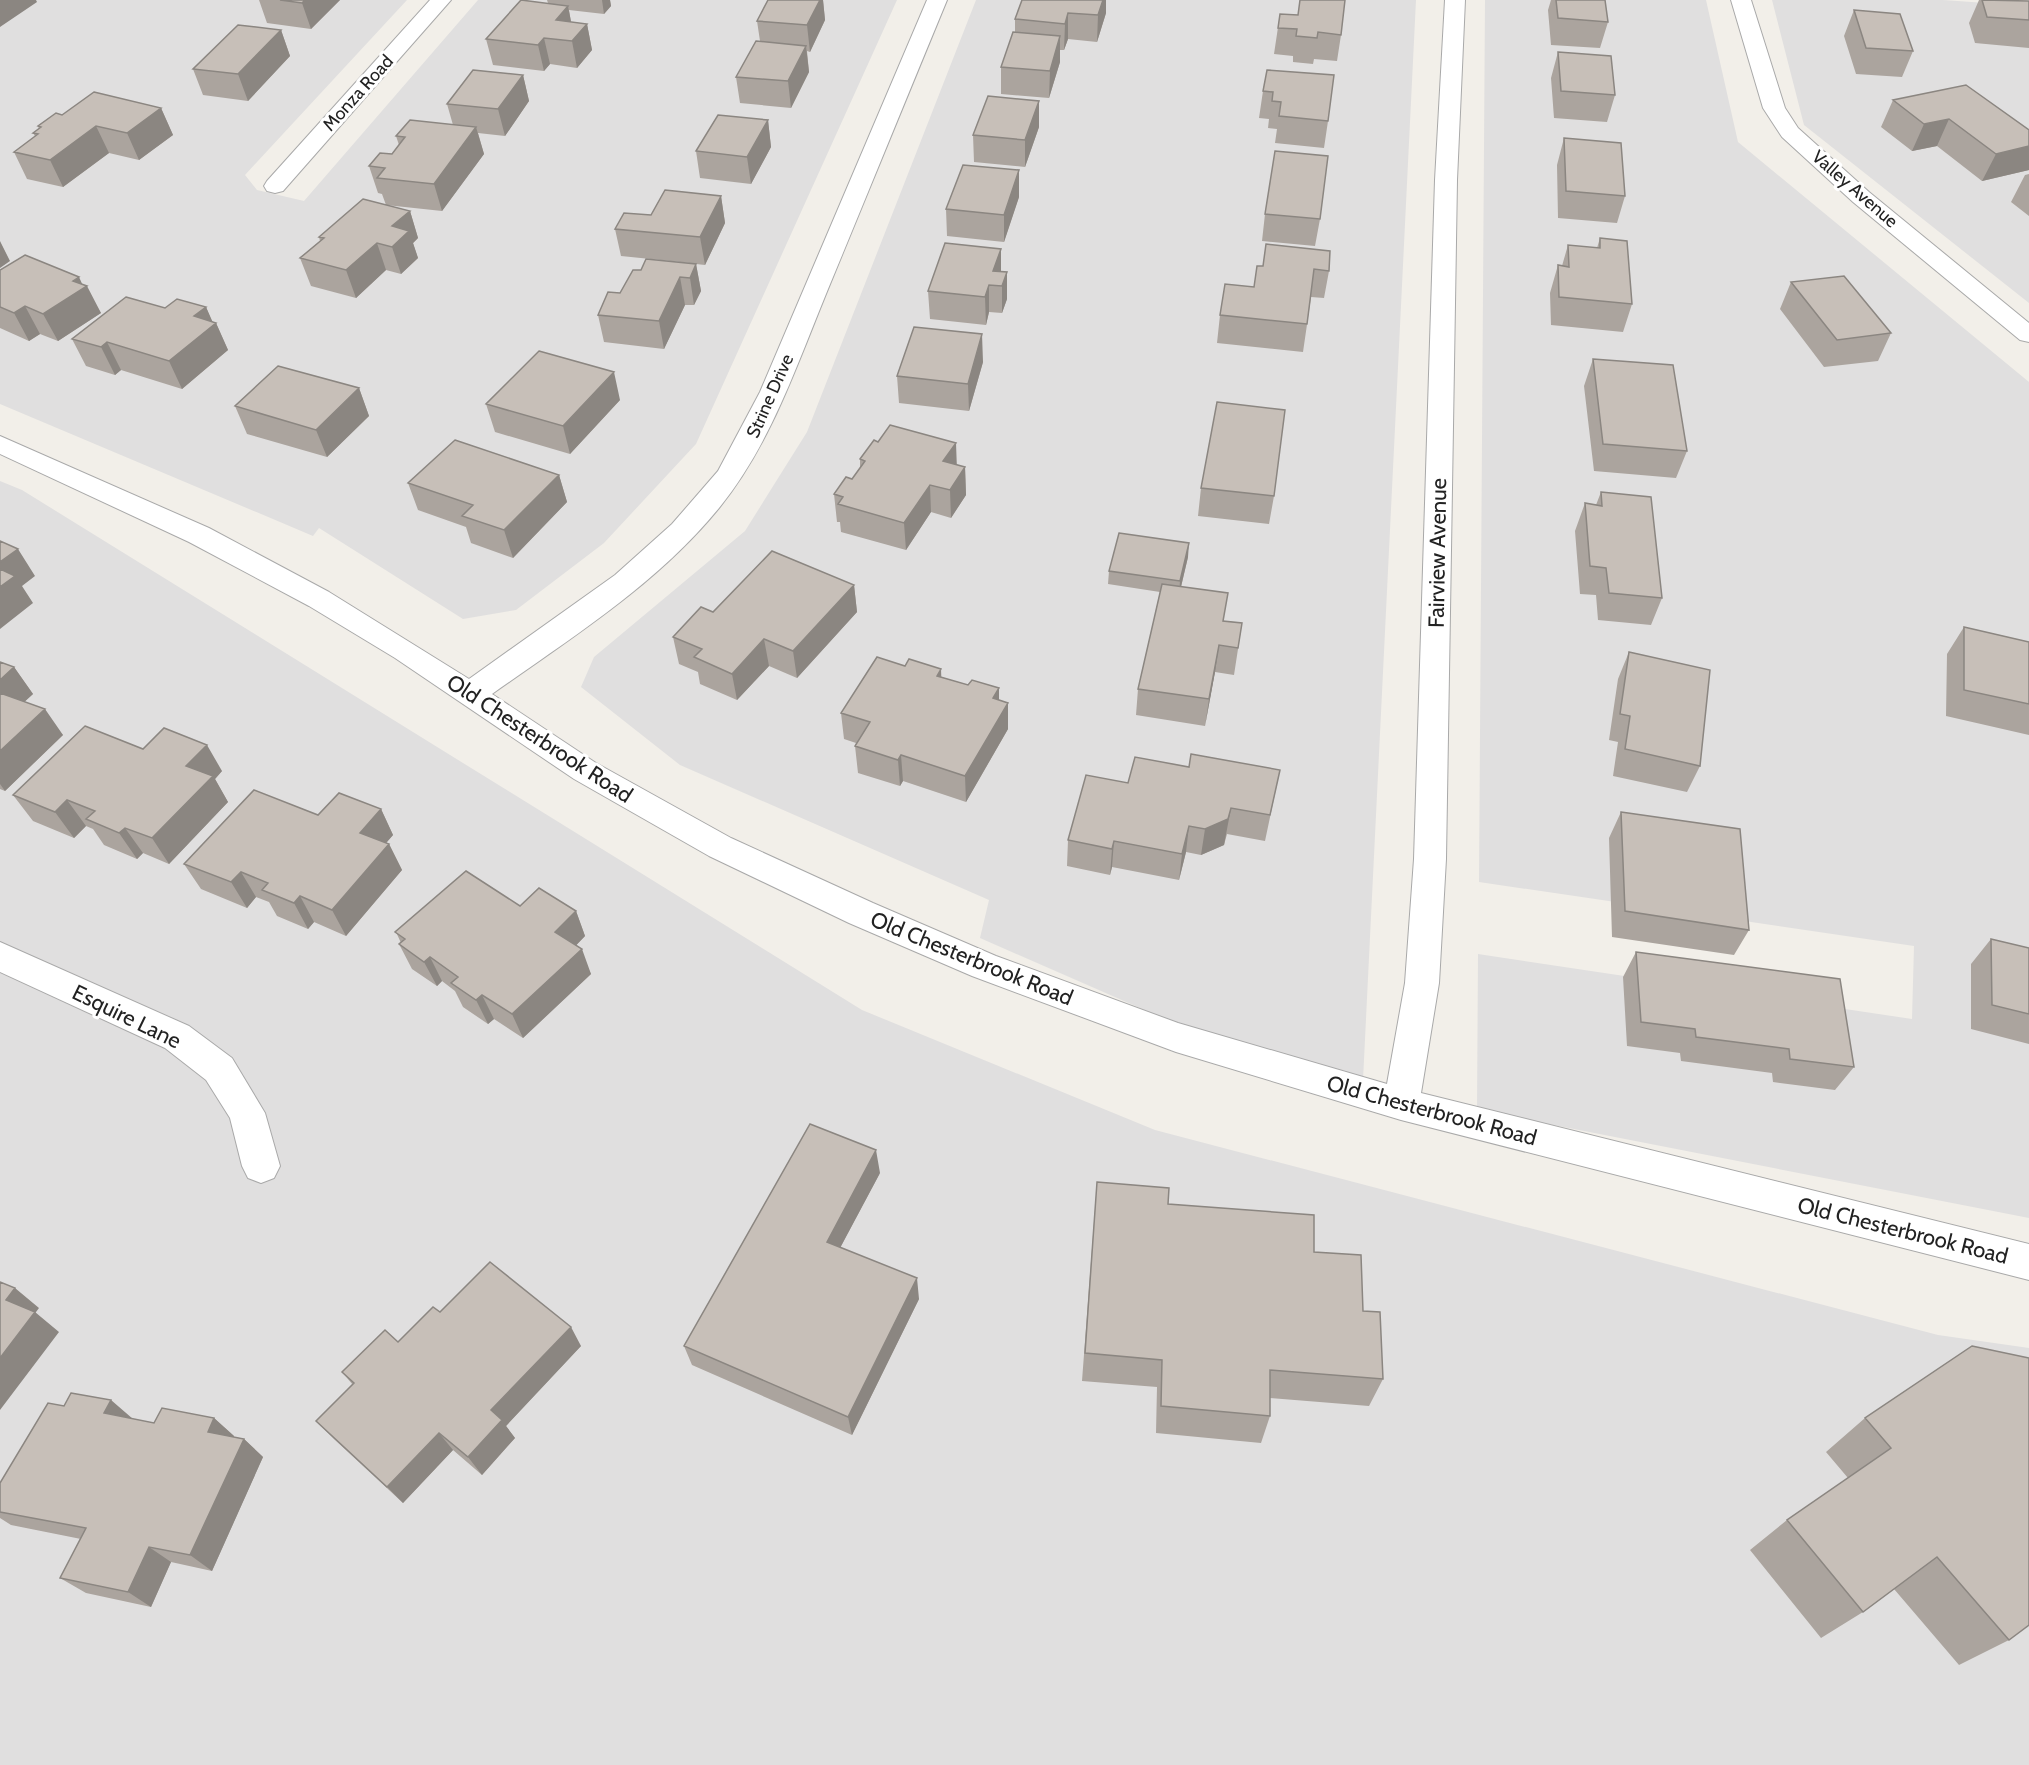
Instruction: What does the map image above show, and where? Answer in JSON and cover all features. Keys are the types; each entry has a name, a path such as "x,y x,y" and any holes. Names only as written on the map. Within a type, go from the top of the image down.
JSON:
{"street":[{"name":"Monza Road","path":"275,186 441,0"},
{"name":"Strine Drive","path":"470,694 602,600 665,548 710,501 747,447 773,392 937,0"},
{"name":"Fairview Avenue","path":"1401,1104 1422,982 1430,859 1446,180 1455,0"},
{"name":"Valley Avenue","path":"1741,0 1774,108 1790,132 1862,197 2029,335"},
{"name":"Old Chesterbrook Road","path":"0,444 198,535 319,598 470,694 585,771 720,847 872,918 984,966 1176,1037 1401,1104 2029,1262"},
{"name":"Esquire Lane","path":"0,956 177,1037 219,1069 248,1113 261,1166"}],"shaded area":[{"path":"0,0 407,0 245,175 257,190 304,201 478,0 897,0 696,444 604,543 516,610 463,619 319,528 313,536 0,404"},
{"path":"976,0 1416,0 1363,1080 1268,1064 980,938 989,900 680,765 581,687 594,657 745,531 807,432"},
{"path":"1485,0 1706,0 1738,142 2029,382 2029,1218 1477,1110 1478,954 1912,1019 1914,946 1479,882"},
{"path":"1772,0 1943,0 2029,6 2029,303 1804,125"},
{"path":"0,481 22,490 862,1010 1155,1130 1938,1335 2029,1348 2029,1765 0,1765"}],"building":[{"path":"280,0 305,0 302,3"},
{"path":"521,0 568,6 556,20 587,24 572,41 544,38 538,45 486,39"},
{"path":"768,0 820,0 807,25 757,21"},
{"path":"1022,0 1103,0 1098,15 1068,13 1065,24 1015,19"},
{"path":"1300,0 1345,0 1341,35 1318,32 1317,38 1296,36 1297,29 1278,28 1280,14 1298,15"},
{"path":"1556,0 1605,0 1608,22 1558,18"},
{"path":"1982,0 2029,1 2029,20 1987,17"},
{"path":"1854,10 1900,14 1913,51 1866,48"},
{"path":"238,25 281,30 238,74 193,69"},
{"path":"1013,32 1060,36 1050,71 1001,67"},
{"path":"756,41 806,46 788,81 736,77"},
{"path":"1558,52 1611,56 1615,95 1561,91"},
{"path":"473,70 523,75 498,109 447,104"},
{"path":"1267,70 1334,75 1328,121 1279,116 1281,102 1272,101 1273,92 1263,91"},
{"path":"1966,85 2029,130 2029,146 1996,154 1949,119 1924,124 1893,100"},
{"path":"94,92 161,108 127,133 96,126 50,160 14,152 38,134 33,133 41,127 38,126 56,113 62,115"},
{"path":"988,96 1039,101 1025,140 973,135"},
{"path":"718,115 768,120 747,157 696,151"},
{"path":"410,120 476,127 434,184 377,178 385,168 369,166 380,153 392,154 405,137 396,136"},
{"path":"1564,138 1621,143 1625,196 1566,191"},
{"path":"1275,151 1328,156 1320,219 1265,214"},
{"path":"963,165 1019,170 1004,215 946,209"},
{"path":"665,190 721,196 700,237 615,229 624,213 651,215"},
{"path":"363,199 410,211 392,226 409,231 392,247 377,243 346,270 300,258 324,238 319,237"},
{"path":"1600,238 1627,241 1632,304 1559,297 1558,265 1569,267 1568,245 1600,248"},
{"path":"945,243 1001,249 993,271 1007,272 1002,286 989,285 985,297 928,291"},
{"path":"1266,244 1330,251 1329,271 1314,269 1307,324 1220,315 1225,284 1254,287 1257,266 1263,266"},
{"path":"25,255 79,277 73,281 87,286 43,314 25,306 14,313 0,307 0,270"},
{"path":"646,259 696,264 690,278 680,277 659,321 598,315 608,292 620,293 633,270 641,270"},
{"path":"1844,276 1891,333 1837,340 1791,282"},
{"path":"126,297 165,308 177,299 206,307 194,316 216,323 169,361 107,342 101,347 72,339"},
{"path":"914,327 982,334 968,384 897,376"},
{"path":"539,351 614,372 563,426 486,404"},
{"path":"1593,359 1673,365 1687,451 1603,444"},
{"path":"278,366 359,388 316,430 235,406"},
{"path":"1217,402 1285,410 1274,496 1201,488"},
{"path":"890,425 956,443 943,461 965,467 950,490 930,485 904,523 838,504 843,497 834,494 846,477 852,479 865,461 860,459 874,440 878,442"},
{"path":"455,440 559,475 504,530 462,516 473,505 408,483"},
{"path":"1601,492 1651,497 1662,598 1609,593 1606,568 1590,566 1585,503 1602,506"},
{"path":"1119,533 1189,543 1180,581 1109,571"},
{"path":"0,541 18,549 0,562"},
{"path":"772,551 854,585 793,651 764,639 732,674 694,657 702,649 673,637 701,607 713,612"},
{"path":"0,569 15,576 0,587"},
{"path":"1162,584 1228,593 1223,621 1242,623 1238,648 1219,645 1209,699 1138,689"},
{"path":"1964,627 2029,642 2029,704 1964,690"},
{"path":"1629,652 1710,670 1700,766 1625,749 1630,716 1620,714"},
{"path":"877,657 905,666 909,659 941,669 937,676 968,685 972,680 999,688 993,698 1008,703 965,776 901,755 898,760 855,746 870,722 841,713"},
{"path":"0,662 14,667 0,680"},
{"path":"0,693 45,709 0,751"},
{"path":"85,726 143,749 164,728 207,745 186,766 213,776 152,838 125,828 119,833 86,819 95,811 67,800 55,812 13,795"},
{"path":"1191,754 1280,770 1270,815 1231,808 1228,819 1205,829 1189,826 1182,854 1114,841 1112,849 1068,840 1086,775 1128,783 1135,757 1189,767"},
{"path":"254,790 318,815 339,793 381,809 360,833 389,844 332,910 300,896 294,903 262,890 268,883 241,872 231,882 184,864"},
{"path":"1621,812 1740,829 1749,930 1625,911"},
{"path":"466,871 520,906 539,888 576,911 555,932 582,949 512,1014 482,995 476,1000 451,983 458,977 430,957 424,962 399,944 405,939 395,932"},
{"path":"1991,939 2029,948 2029,1014 1992,1005"},
{"path":"1636,952 1840,979 1854,1067 1790,1059 1789,1049 1696,1037 1695,1029 1641,1022"},
{"path":"810,1124 876,1150 827,1242 917,1278 848,1417 684,1346"},
{"path":"1097,1182 1169,1188 1168,1204 1314,1215 1314,1252 1361,1255 1363,1311 1380,1312 1383,1379 1270,1370 1270,1416 1161,1406 1162,1360 1085,1353"},
{"path":"490,1262 571,1327 491,1410 502,1420 468,1457 439,1433 387,1487 316,1421 354,1383 342,1372 385,1330 398,1342 433,1307 440,1312"},
{"path":"0,1282 15,1288 6,1300 35,1312 0,1358"},
{"path":"1972,1346 2029,1358 2029,1625 2009,1640 1937,1557 1863,1612 1787,1520 1891,1448 1865,1418"},
{"path":"71,1393 111,1400 104,1413 154,1423 162,1408 214,1418 208,1432 244,1439 190,1555 149,1547 128,1592 60,1578 86,1528 0,1512 0,1483 48,1403 64,1406"}]}
